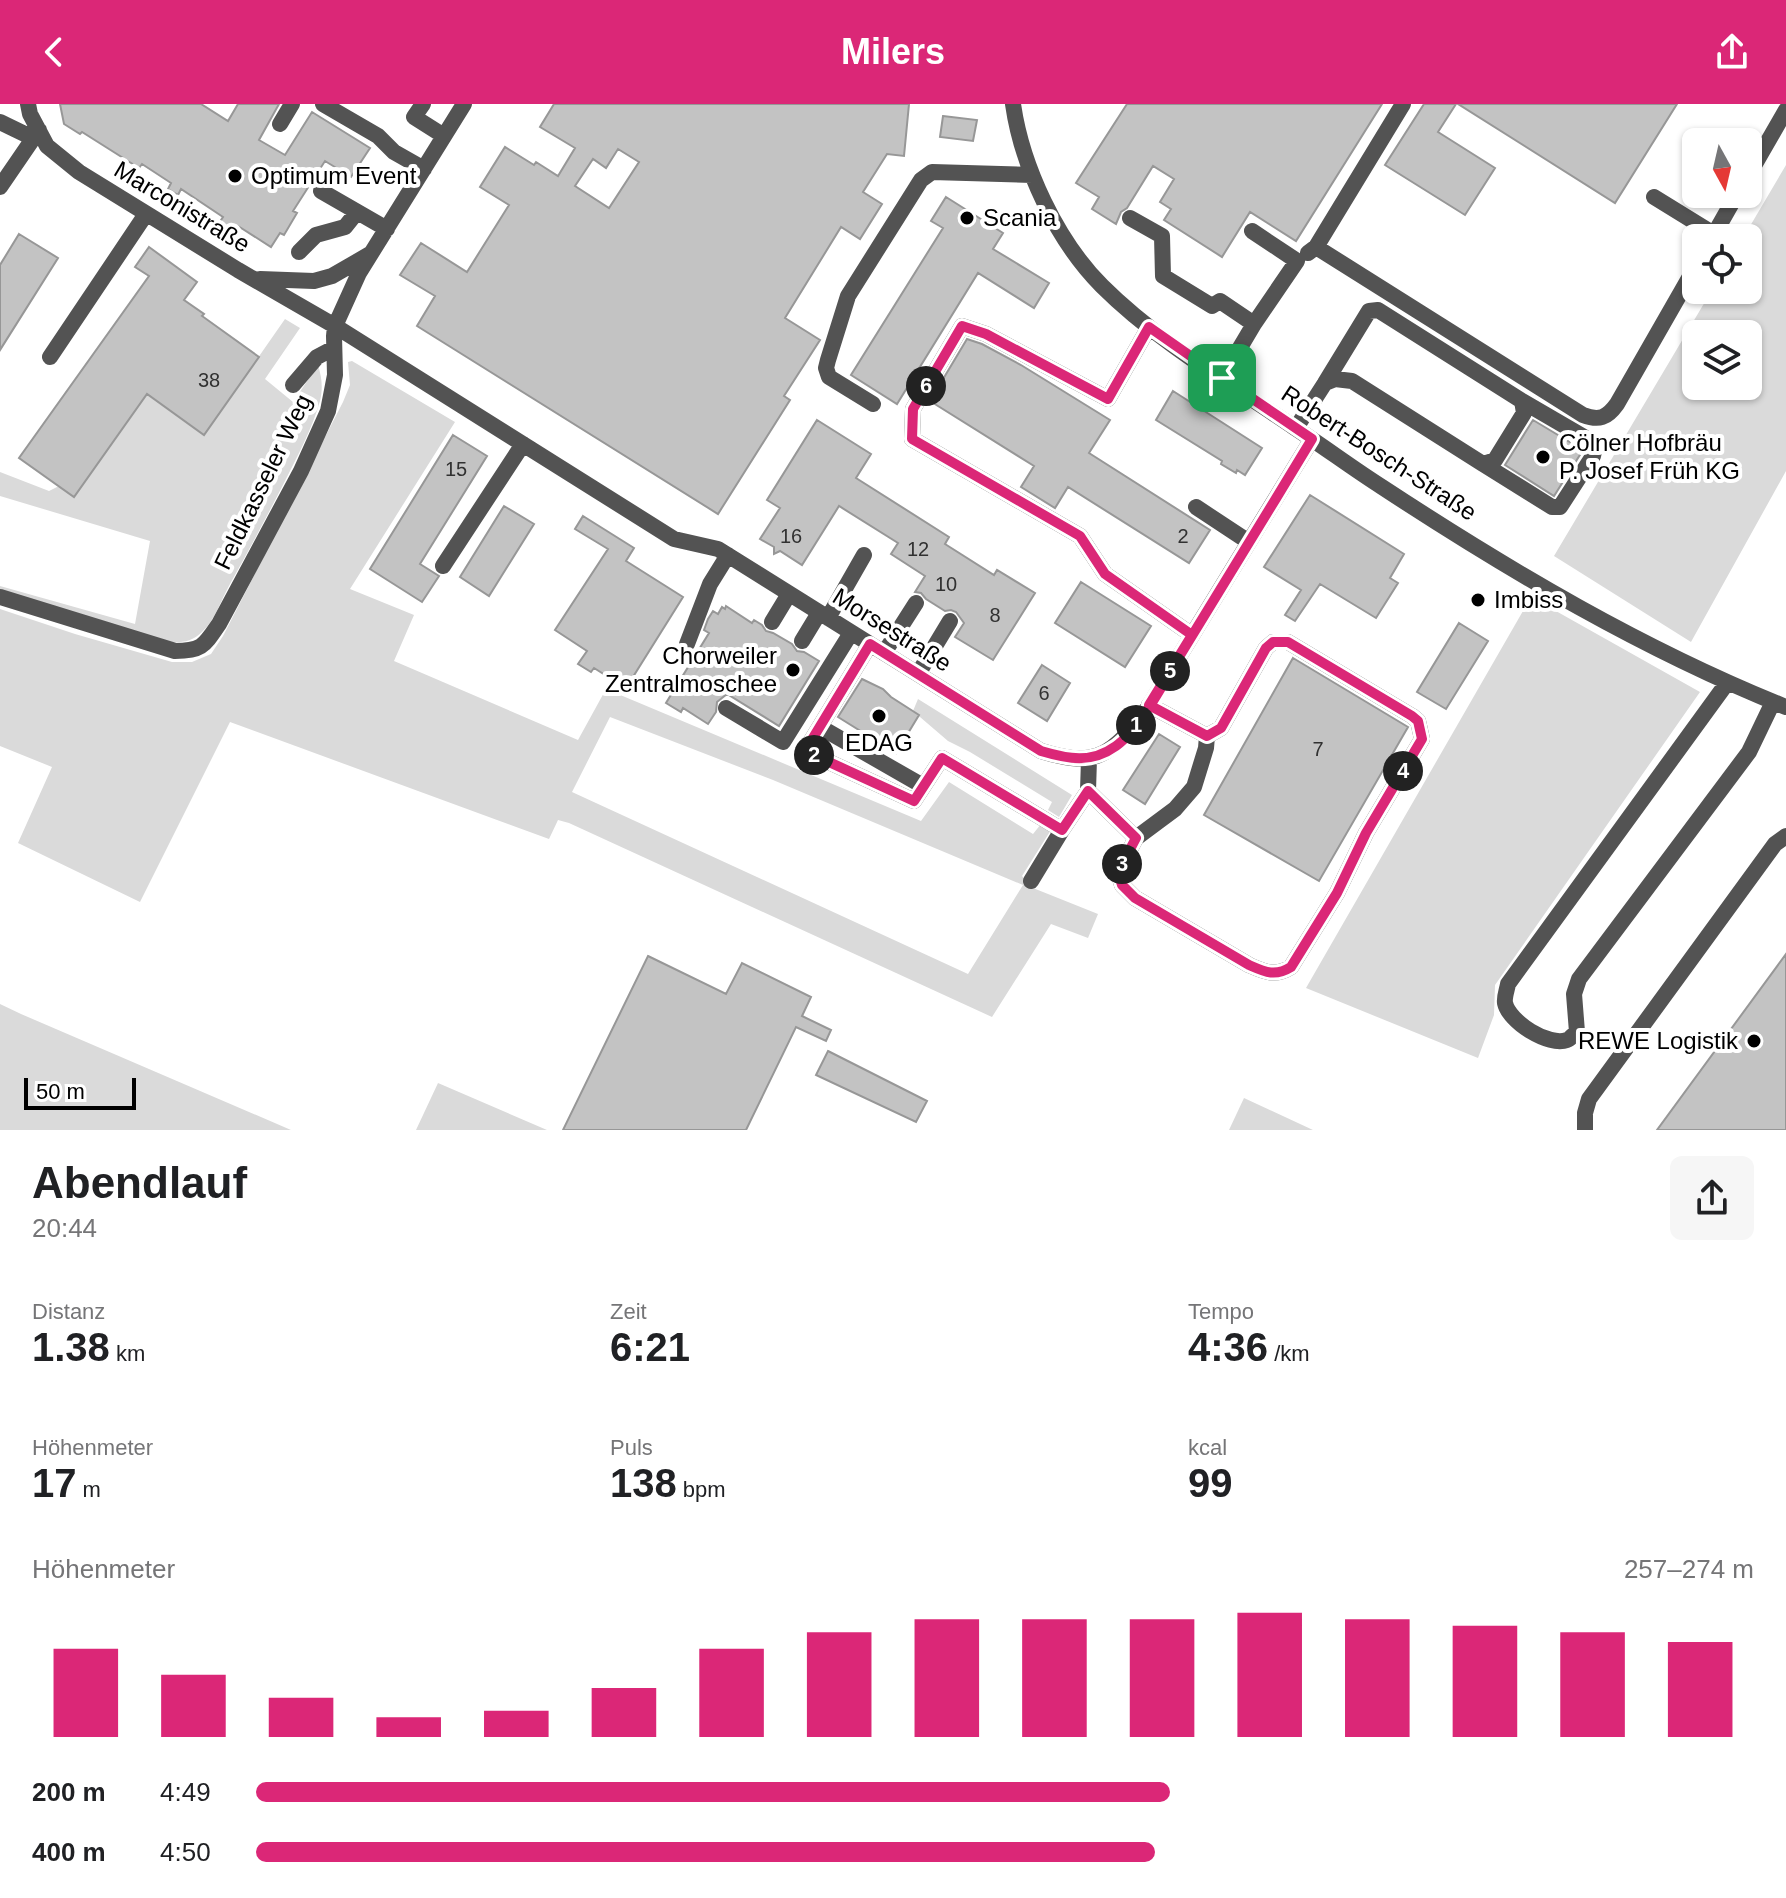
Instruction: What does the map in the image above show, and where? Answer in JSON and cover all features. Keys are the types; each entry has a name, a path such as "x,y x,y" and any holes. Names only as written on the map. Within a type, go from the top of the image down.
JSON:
{"street":[{"name":"Marconistraße","path":"28,104 36,134 79,172 335,326"},
{"path":"280,124 292,104"},
{"path":"323,104 378,136 394,152 424,169"},
{"path":"423,104 414,117 444,136"},
{"name":"Feldkasseler Weg","path":"0,597 175,651 194,651 207,641 301,471 328,411 335,375 335,326 359,273 464,104"},
{"name":"Robert-Bosch-Straße","path":"1013,104 1039,194 1065,240 1101,285 1149,327 1381,487 1551,592 1727,683 1780,705"},
{"path":"1222,378 1297,261 1316,247 1403,104"},
{"path":"1762,152 1786,110"},
{"path":"0,122 36,134 0,187"},
{"path":"873,404 829,377 826,368 848,296 921,180 932,172 1032,175"},
{"path":"321,191 387,229"},
{"path":"1654,197 1695,224"},
{"path":"299,252 316,235 345,227 357,212"},
{"path":"50,357 146,214"},
{"path":"1130,218 1162,236 1163,276 1212,306 1220,301 1254,324"},
{"path":"1252,231 1297,261"},
{"path":"1316,247 1583,415 1595,419 1607,416 1617,404 1682,290"},
{"path":"252,278 314,281 332,276 371,254"},
{"path":"1296,428 1369,311 1378,310 1589,440 1595,447 1593,456 1560,507 1552,507 1352,381 1335,379 1325,383"},
{"name":"Morsestraße","path":"335,326 674,539 718,549 1041,751 1067,759 1089,759"},
{"path":"1149,327 1108,399 986,334 962,326 913,409 912,439 1080,536 1105,574 1192,635"},
{"path":"293,385 317,357 334,348"},
{"path":"1483,464 1495,460 1524,413 1522,401"},
{"path":"1031,881 1088,791 1089,759 1117,746 1141,719 1312,439"},
{"path":"443,566 523,444"},
{"path":"1196,507 1249,542"},
{"path":"687,644 710,584 728,555"},
{"path":"802,641 824,616 864,555"},
{"path":"772,622 789,594"},
{"path":"916,603 877,649 805,751 914,801 942,758 1062,830"},
{"path":"918,674 950,621"},
{"path":"726,708 783,742 851,633"},
{"path":"1273,642 1288,642 1418,721 1422,739 1366,833 1337,893 1291,967 1281,973 1267,972 1249,965 1135,898 1122,885 1118,872 1136,838 1175,809 1194,787 1207,736 1221,728 1266,648 1273,642"},
{"path":"1727,683 1508,984 1505,1001 1512,1018 1531,1031 1554,1041 1568,1040 1577,1032 1574,994 1579,979 1749,752 1780,705"},
{"path":"1149,705 1207,736"},
{"path":"820,727 923,786"},
{"path":"1088,791 1136,838"},
{"path":"1585,1130 1589,1099 1775,844 1786,836"}],"shaded area":[{"path":"1786,165 1786,471 1691,642 1554,556 1682,341 1682,400 1762,400 1762,320 1694,320 1704,304 1762,304 1762,224 1751,224"},
{"path":"285,319 300,328 265,379 293,402 318,365 322,383 320,401 285,481 214,616 202,632 186,641 168,642 0,590 0,586 135,624 150,541 0,496 0,472 49,491 59,486 74,496 147,394 204,435"},
{"path":"352,361 455,422 350,589 414,615 394,661 578,740 606,689 921,821 949,782 1033,834 1041,824 1051,830 1022,876 1033,888 1098,914 1088,938 1051,924 992,1017 569,823 558,820 549,839 230,722 140,902 18,843 52,767 0,746 0,609 172,662 192,662 211,654 343,402 350,385 348,362","holes":["610,717 773,780 1023,885 968,974 572,792"]},
{"path":"1531,597 1700,692 1495,985 1494,1015 1478,1058 1306,988"},
{"path":"918,699 1072,795 1059,817 1048,810 1052,802 948,741 913,711"},
{"path":"0,1004 21,1014 291,1130 0,1130"},
{"path":"438,1083 547,1130 416,1130"},
{"path":"1244,1098 1313,1130 1229,1130"}],"building":[{"path":"60,104 201,104 228,121 238,104 279,104 259,140 285,155 312,112 370,148 351,177 325,161 293,211 297,213 284,235 280,233 271,247 238,226 227,242 213,232 223,217 181,189 178,195 168,189 171,183 142,164 139,168 64,124"},
{"path":"554,104 909,104 904,156 887,154 863,192 882,204 860,239 841,227 785,318 820,340 784,396 790,400 718,514 417,326 435,296 400,275 421,243 467,272 509,205 480,187 505,147 558,176 575,148 540,127","holes":["618,149 639,162 609,208 575,186 593,159 606,168"]},
{"path":"1127,104 1382,104 1296,241 1250,212 1222,257 1164,220 1171,209 1160,202 1174,179 1153,166 1116,224 1092,209 1099,197 1076,183"},
{"path":"1424,104 1456,104 1438,132 1495,168 1465,215 1385,165"},
{"path":"1458,104 1677,104 1615,203"},
{"path":"943,116 977,120 973,141 940,137"},
{"path":"946,197 1003,233 993,249 1049,283 1034,308 978,273 897,404 851,375 943,228 931,221"},
{"path":"19,234 58,258 0,350 0,265"},
{"path":"149,247 197,282 184,300 259,357 204,435 147,394 74,497 19,458 149,276 135,267"},
{"path":"967,339 1021,365 1110,420 1089,453 1210,530 1189,563 1068,487 1055,508 1021,487 1034,466 930,401"},
{"path":"1173,391 1262,448 1245,475 1221,464 1222,461 1156,420"},
{"path":"817,420 871,454 856,478 949,537 945,544 994,575 997,570 1035,593 993,660 955,637 964,623 956,612 945,611 915,592 925,576 891,554 898,543 839,506 802,565 780,551 774,554 774,547 760,539 780,508 767,500"},
{"name":"Cölner Hofbräu P. Josef Früh KG","path":"1533,420 1583,450 1554,496 1505,465"},
{"path":"453,435 487,456 420,564 439,576 422,602 370,569"},
{"path":"1310,495 1404,554 1390,578 1398,583 1376,618 1320,584 1295,621 1285,615 1301,590 1264,567"},
{"path":"504,506 534,524 489,596 460,577"},
{"path":"583,516 634,548 626,561 683,597 626,688 594,668 591,672 578,664 587,651 555,630 608,549 575,529"},
{"path":"1081,582 1151,626 1125,667 1055,623"},
{"path":"726,606 792,644 797,651 819,661 779,726 727,694 717,702 716,712 708,724 683,708 681,712 666,703 709,633 704,630 708,619 713,611 718,614"},
{"path":"1459,623 1488,641 1446,709 1417,692"},
{"path":"1293,658 1408,727 1319,881 1204,815"},
{"path":"1042,665 1070,683 1047,721 1018,703"},
{"name":"EDAG","path":"862,679 883,689 919,715 896,753 838,717"},
{"path":"1159,734 1180,747 1145,804 1123,790"},
{"name":"REWE Logistik","path":"1786,954 1786,1130 1657,1130"},
{"path":"648,956 726,994 742,963 811,997 802,1016 831,1030 826,1041 796,1027 746,1130 563,1130"},
{"path":"828,1051 927,1101 916,1122 816,1075"}],"place":[{"name":"Optimum Event","path":"235,176"},
{"name":"Scania","path":"967,218"},
{"name":"Cölner Hofbräu P. Josef Früh KG","path":"1543,457"},
{"name":"Imbiss","path":"1478,600"},
{"name":"Chorweiler Zentralmoschee","path":"793,670"},
{"name":"EDAG","path":"879,716"},
{"name":"REWE Logistik","path":"1754,1041"}],"route":[{"path":"1222,378 1149,327 1108,399 1027,354 962,326 913,409 912,439 1080,536 1105,574 1192,635 1149,705 1172,718 1207,736 1221,728 1266,648 1273,642 1288,642 1418,721 1422,739 1366,833 1337,893 1291,967 1281,973 1267,972 1249,965 1135,898 1122,885 1118,872 1136,838 1088,791 1062,830 942,758 914,801 805,751 870,644 1041,751 1067,759 1089,759 1117,746 1141,719 1149,705 1192,635 1312,439 1222,378"}]}
